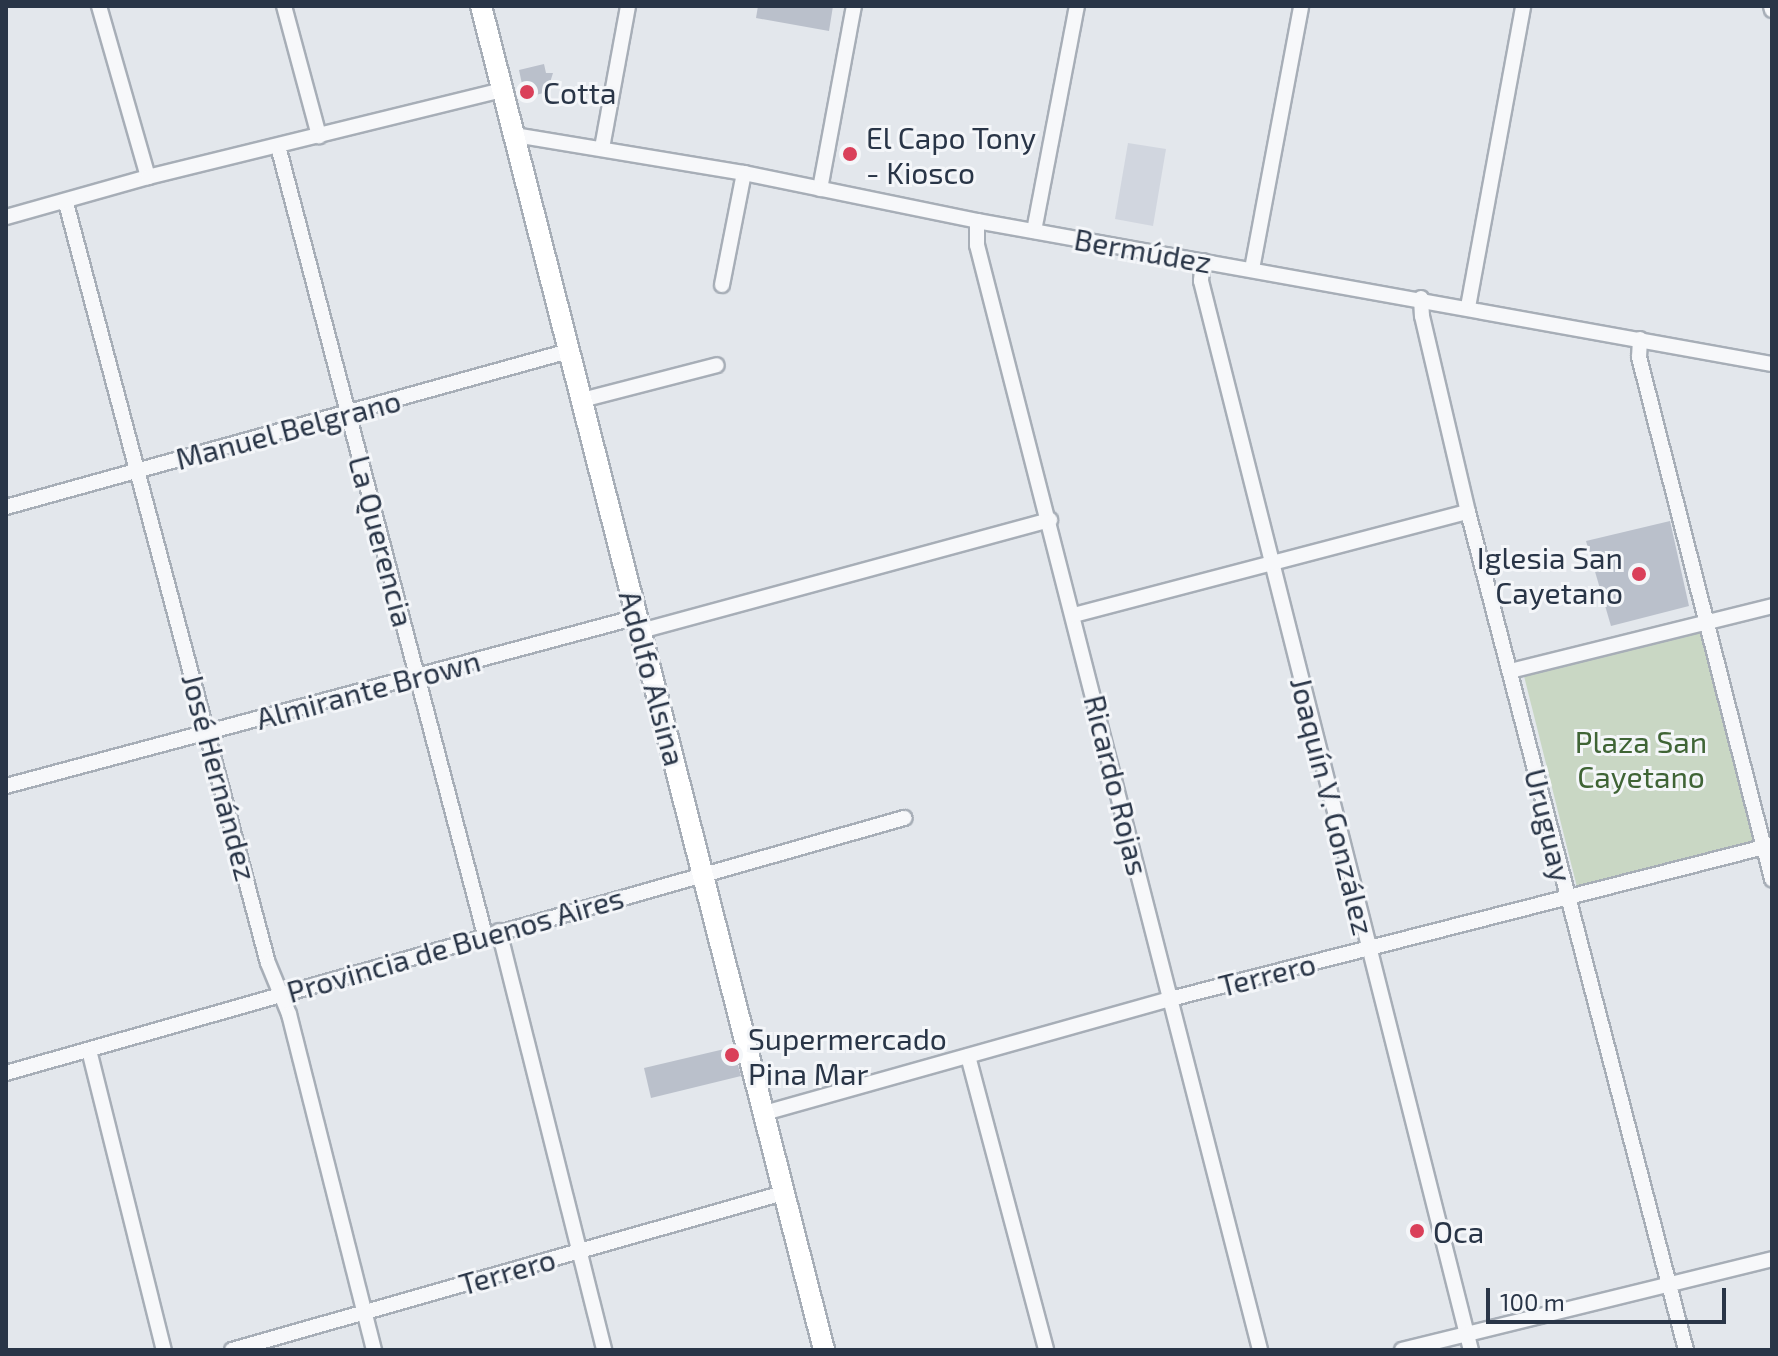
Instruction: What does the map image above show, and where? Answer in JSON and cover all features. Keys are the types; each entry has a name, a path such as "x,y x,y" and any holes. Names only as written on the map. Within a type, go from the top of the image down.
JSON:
{"street":[{"path":"99,6 148,177"},
{"path":"284,6 319,136"},
{"name":"Adolfo Alsina","path":"481,6 824,1350"},
{"path":"602,148 628,6"},
{"path":"820,189 854,6"},
{"path":"1034,231 1077,6"},
{"path":"1252,269 1301,6"},
{"path":"1468,307 1523,6"},
{"path":"6,217 66,203 148,177 502,90"},
{"name":"Bermúdez","path":"515,135 744,173 977,221 1421,298 1772,364"},
{"name":"La Querencia","path":"278,146 347,413 604,1350"},
{"path":"722,285 744,173"},
{"name":"José Hernández","path":"66,203 209,731 268,963 282,993 374,1350"},
{"name":"Ricardo Rojas","path":"977,221 977,245 1050,520 1260,1350"},
{"name":"Joaquín V. González","path":"1203,261 1201,281 1471,1350"},
{"name":"Uruguay","path":"1421,298 1422,316 1468,512 1686,1350"},
{"path":"1640,339 1639,357 1768,846 1772,879"},
{"name":"Manuel Belgrano","path":"6,507 569,351"},
{"path":"582,400 717,365"},
{"path":"1074,615 1468,512"},
{"name":"Almirante Brown","path":"6,786 418,675 639,624 1050,520"},
{"path":"1510,671 1772,606"},
{"name":"Provincia de Buenos Aires","path":"6,1073 904,818"},
{"name":"Terrero","path":"764,1113 1170,999 1768,846"},
{"path":"89,1050 164,1350"},
{"path":"968,1056 1046,1350"},
{"name":"Terrero","path":"232,1350 783,1193"},
{"path":"1402,1350 1772,1259"}],"shaded area":[{"path":"1128,143 1166,149 1153,226 1115,219"}],"green space":[{"name":"Plaza San Cayetano","path":"1705,630 1758,840 1577,887 1524,676"}],"building":[{"path":"758,6 833,6 829,31 756,18"},
{"path":"544,64 546,73 553,73 547,92 525,98 519,70"},
{"name":"Iglesia San Cayetano","path":"1670,521 1689,606 1611,626 1586,541"},
{"path":"733,1047 741,1076 651,1098 644,1068"}],"place":[{"name":"Cotta","path":"527,92"},
{"name":"El Capo Tony - Kiosco","path":"850,154"},
{"name":"Iglesia San Cayetano","path":"1639,574"},
{"name":"Supermercado Pina Mar","path":"732,1055"},
{"name":"Oca","path":"1417,1231"}]}
